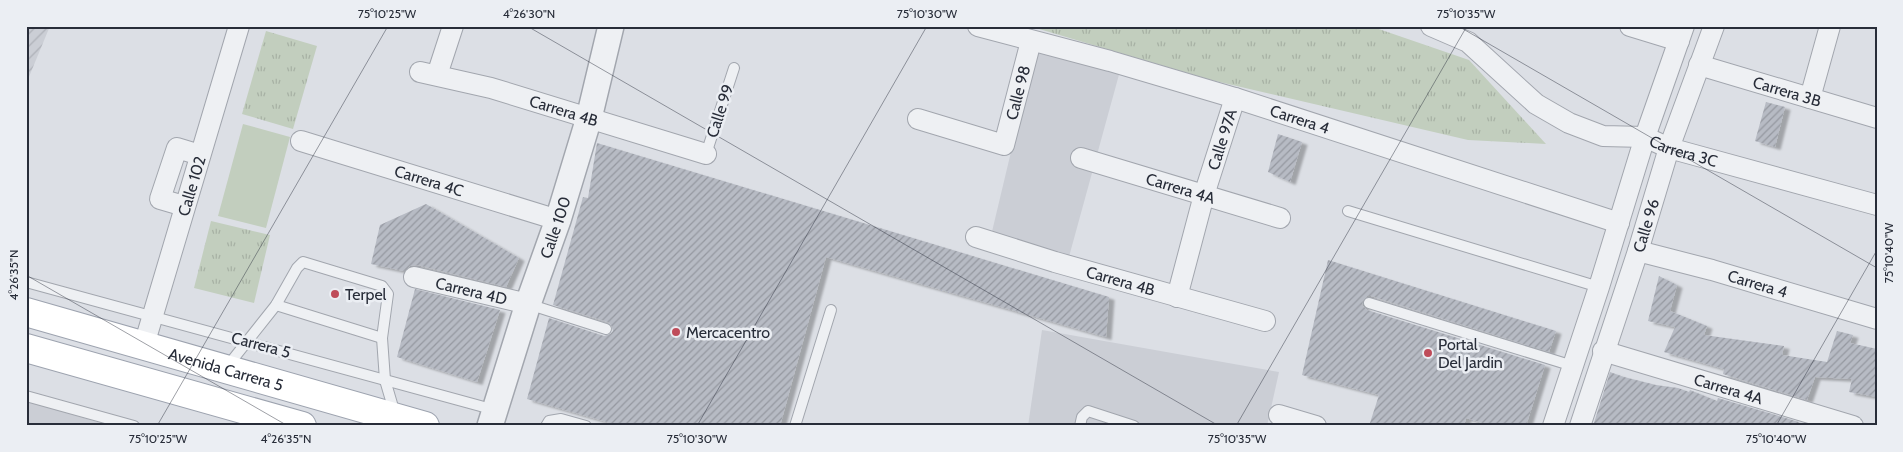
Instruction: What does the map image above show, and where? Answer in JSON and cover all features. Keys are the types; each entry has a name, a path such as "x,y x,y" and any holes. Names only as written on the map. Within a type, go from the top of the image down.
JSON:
{"main road":[{"name":"Avenida Carrera 5","path":"26,312 425,426"},
{"name":"Avenida Carrera 5","path":"26,348 302,426"}],"street":[{"name":"Calle 102","path":"144,345 239,26"},
{"name":"Carrera 4B","path":"453,26 429,74 491,88 706,154"},
{"name":"Calle 100","path":"492,418 528,304 558,220 589,118 611,26"},
{"name":"Carrera 4","path":"978,26 1110,61 1235,98 1619,223"},
{"name":"Carrera 3C","path":"1431,26 1468,42 1536,104 1568,123 1602,136 1645,137 1669,148 1877,205"},
{"path":"1630,26 1682,34"},
{"name":"Calle 96","path":"1580,426 1603,351 1638,250 1669,148 1714,26"},
{"path":"1810,98 1830,26"},
{"name":"Calle 96","path":"1553,426 1599,287 1645,137 1682,34"},
{"name":"Calle 98","path":"918,119 1004,144 1031,41"},
{"name":"Carrera 3B","path":"1700,65 1877,118"},
{"name":"Calle 97A","path":"1176,297 1204,195 1235,98"},
{"name":"Carrera 4C","path":"301,141 558,220"},
{"path":"184,206 160,200 177,148 200,155"},
{"name":"Carrera 4A","path":"1081,158 1280,218"},
{"name":"Carrera 4B","path":"976,237 1055,262 1265,321"},
{"name":"Carrera 4","path":"1638,250 1721,272 1877,319"},
{"name":"Carrera 4D","path":"414,277 528,304"},
{"name":"Carrera 4A","path":"1603,351 1853,426"},
{"path":"1279,415 1316,426"}],"lane":[{"name":"Calle 99","path":"706,154 734,68"},
{"path":"1348,211 1599,287"},
{"path":"225,368 276,305 297,268 304,262 368,280 382,286 388,294 382,338 385,380 396,417"},
{"name":"Carrera 5","path":"26,282 385,380 492,418"},
{"path":"1369,303 1572,366"},
{"path":"528,304 606,329"},
{"path":"276,305 382,338"},
{"path":"795,426 831,310"},
{"path":"26,396 134,426"},
{"path":"1080,426 1082,417 1088,411 1134,426"},
{"path":"546,426 549,421 561,420 586,426"}],"shaded area":[{"path":"26,26 50,26 26,84"},
{"path":"1041,44 1120,71 1067,264 990,240 1015,135"},
{"path":"1042,330 1279,372 1267,426 1028,426"},
{"path":"26,401 111,426 26,426"}],"green space":[{"path":"1029,26 1370,26 1469,60 1546,144 1468,140 1211,80"},
{"path":"266,31 317,46 293,129 242,114"},
{"path":"243,124 290,137 266,228 218,216"},
{"path":"211,221 270,235 254,303 194,288"}],"building":[{"path":"1766,102 1785,107 1775,147 1755,141"},
{"path":"1278,134 1302,142 1290,182 1268,172"},
{"name":"Mercacentro","path":"597,143 1109,297 1106,337 826,257 780,426 621,426 527,399 549,318 604,336 613,331 608,322 553,305 583,197 588,198"},
{"path":"426,204 519,258 506,287 417,265 410,266 404,271 371,264 380,225"},
{"name":"Portal Del Jardin","path":"1328,260 1556,331 1549,352 1371,296 1367,296 1363,301 1362,305 1367,310 1545,365 1526,426 1493,426 1466,418 1464,426 1369,426 1379,395 1302,375"},
{"path":"1659,276 1677,285 1670,311 1707,326 1704,335 1784,346 1782,355 1827,362 1837,331 1853,335 1850,343 1877,349 1877,397 1849,392 1852,379 1815,377 1807,400 1723,374 1724,369 1664,352 1675,327 1648,321"},
{"path":"415,289 500,310 477,382 397,357"},
{"path":"1610,372 1656,385 1678,388 1689,392 1690,390 1717,401 1718,398 1799,422 1797,426 1593,426"}],"place":[{"name":"Terpel","path":"335,294"},
{"name":"Mercacentro","path":"676,332"},
{"name":"Portal Del Jardin","path":"1428,353"}]}
